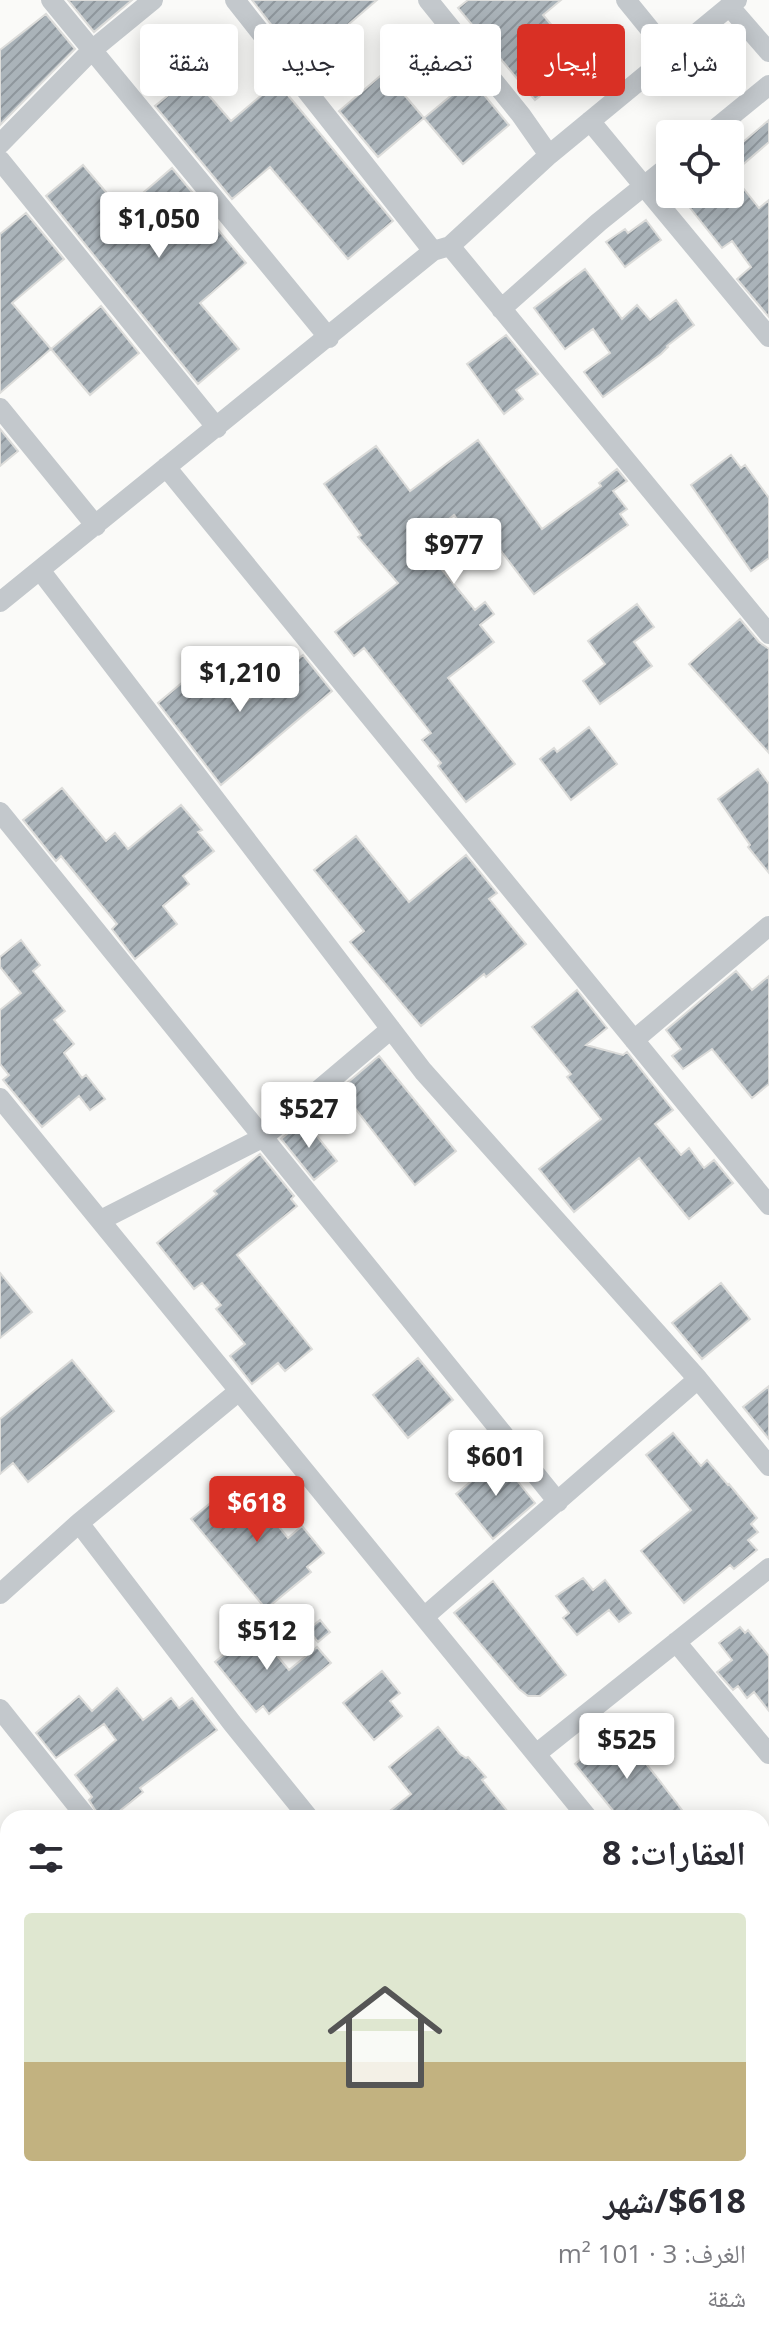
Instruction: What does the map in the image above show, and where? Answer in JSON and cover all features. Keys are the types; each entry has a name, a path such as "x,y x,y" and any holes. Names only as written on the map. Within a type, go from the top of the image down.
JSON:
{"street":[{"path":"51,0 329,338"},
{"path":"0,144 92,50 153,0"},
{"path":"235,0 441,249 501,309 769,634"},
{"path":"428,0 521,115 549,155"},
{"path":"626,0 646,24"},
{"path":"707,24 733,3 769,52"},
{"path":"0,602 441,249 641,78"},
{"path":"726,120 769,85"},
{"path":"590,121 769,337"},
{"path":"0,160 217,428"},
{"path":"501,309 656,176"},
{"path":"0,408 96,526"},
{"path":"166,467 769,1205"},
{"path":"40,570 423,1071 698,1379 769,1466"},
{"path":"0,812 558,1502"},
{"path":"634,1040 769,926"},
{"path":"101,1220 262,1138 391,1029"},
{"path":"0,1098 582,1810"},
{"path":"424,1617 698,1379"},
{"path":"0,1594 79,1523 239,1391"},
{"path":"79,1523 303,1810"},
{"path":"536,1754 769,1568"},
{"path":"676,1642 769,1754"},
{"path":"0,1709 81,1810"}],"building":[{"path":"68,0 132,0 94,32"},
{"path":"252,0 377,0 349,24 271,24"},
{"path":"468,0 561,0 543,15 551,24 517,24 517,78 501,59 501,24 471,24 458,8"},
{"path":"46,14 75,49 0,125 0,50"},
{"path":"380,76 380,96 405,96 424,118 378,157 339,111 357,96 364,96 364,90"},
{"path":"167,96 209,96 231,121 260,96 289,96 393,221 348,259 270,167 232,199 155,106"},
{"path":"451,96 485,96 509,125 463,164 424,118"},
{"path":"769,120 769,142 744,164 744,141"},
{"path":"83,165 122,211 172,168 246,263 200,303 239,349 198,384 46,196"},
{"path":"744,189 759,208 769,200 769,317 737,279 751,267 732,241 722,248 690,208 744,208"},
{"path":"26,213 64,259 12,303 51,349 0,393 0,234"},
{"path":"646,220 661,240 625,267 606,242 625,229 628,233"},
{"path":"585,269 622,319 637,305 650,320 676,300 694,325 603,397 584,372 610,353 593,329 565,349 534,308"},
{"path":"101,306 139,353 90,395 51,349"},
{"path":"506,335 538,374 516,390 523,399 504,414 467,364"},
{"path":"0,429 18,451 0,466"},
{"path":"478,440 542,529 601,486 599,483 617,469 627,481 613,491 627,509 620,514 628,525 534,594 501,551 488,560 454,515 420,543 475,610 485,602 494,614 480,625 494,642 448,678 515,764 466,802 422,740 431,733 364,648 354,656 335,632 398,583 358,537 361,535 324,484 376,446 410,491"},
{"path":"731,455 741,468 745,465 769,498 769,558 751,571 691,485"},
{"path":"637,604 654,627 634,642 652,666 600,704 583,681 605,664 588,641"},
{"path":"740,619 769,649 769,753 689,664"},
{"path":"303,655 332,691 221,785 158,703 208,661 243,704"},
{"path":"589,727 617,764 571,800 540,759 554,748 557,752"},
{"path":"758,769 769,784 769,873 748,847 750,845 718,799"},
{"path":"62,788 106,841 115,833 128,849 181,805 202,830 198,832 214,851 183,876 189,884 163,906 177,924 135,959 112,929 117,924 61,856 56,861 23,820"},
{"path":"356,836 409,902 466,855 497,893 489,899 526,944 421,1026 350,942 364,931 314,870"},
{"path":"21,940 40,965 33,971 65,1011 54,1020 74,1044 64,1053 82,1078 86,1075 105,1099 90,1110 79,1096 42,1127 3,1080 9,1075 0,1064 0,1010 21,993 0,967 0,957"},
{"path":"736,971 752,990 769,976 769,1084 752,1098 712,1049 683,1069 672,1056 681,1049 666,1030"},
{"path":"577,990 607,1028 586,1045 623,1055 627,1052 673,1110 655,1124 681,1155 689,1148 704,1168 714,1160 733,1183 689,1219 639,1158 574,1212 539,1169 601,1119 567,1077 571,1074 532,1027"},
{"path":"379,1056 456,1151 415,1185 340,1089"},
{"path":"304,1120 337,1161 314,1180 281,1139"},
{"path":"260,1154 294,1196 291,1199 297,1206 237,1255 312,1349 285,1371 278,1363 252,1384 230,1356 245,1344 216,1309 221,1305 202,1283 194,1289 157,1243"},
{"path":"0,1273 32,1312 0,1338"},
{"path":"721,1283 750,1319 702,1359 672,1323"},
{"path":"418,1358 453,1400 408,1438 373,1395"},
{"path":"72,1360 114,1411 28,1482 13,1463 0,1474 0,1419"},
{"path":"769,1386 769,1439 743,1407"},
{"path":"673,1433 701,1466 707,1460 729,1484 757,1518 751,1524 758,1532 748,1540 757,1550 734,1569 730,1565 684,1603 641,1551 691,1510 646,1455"},
{"path":"499,1458 535,1503 493,1539 456,1494"},
{"path":"240,1479 288,1538 302,1526 324,1553 307,1567 311,1572 266,1609 191,1519"},
{"path":"583,1578 593,1590 605,1580 631,1613 619,1622 609,1610 577,1635 563,1618 569,1613 556,1596"},
{"path":"493,1581 566,1675 540,1696 528,1696 519,1689 454,1613"},
{"path":"320,1620 330,1632 318,1642 308,1630"},
{"path":"740,1627 745,1633 748,1630 769,1656 769,1711 754,1692 747,1698 738,1686 733,1690 717,1672 732,1660 719,1643"},
{"path":"255,1629 289,1670 317,1647 331,1663 269,1714 263,1706 256,1712 215,1662"},
{"path":"382,1671 400,1693 390,1701 402,1716 374,1740 343,1703"},
{"path":"117,1688 143,1720 171,1698 179,1708 192,1698 217,1730 140,1788 143,1792 121,1810 95,1810 89,1800 92,1797 75,1775 116,1740 104,1724 56,1758 36,1733 79,1696 92,1711"},
{"path":"438,1727 460,1754 468,1757 486,1777 482,1780 506,1810 391,1810 411,1794 389,1767"},
{"path":"618,1729 682,1810 612,1810 575,1764"}]}
